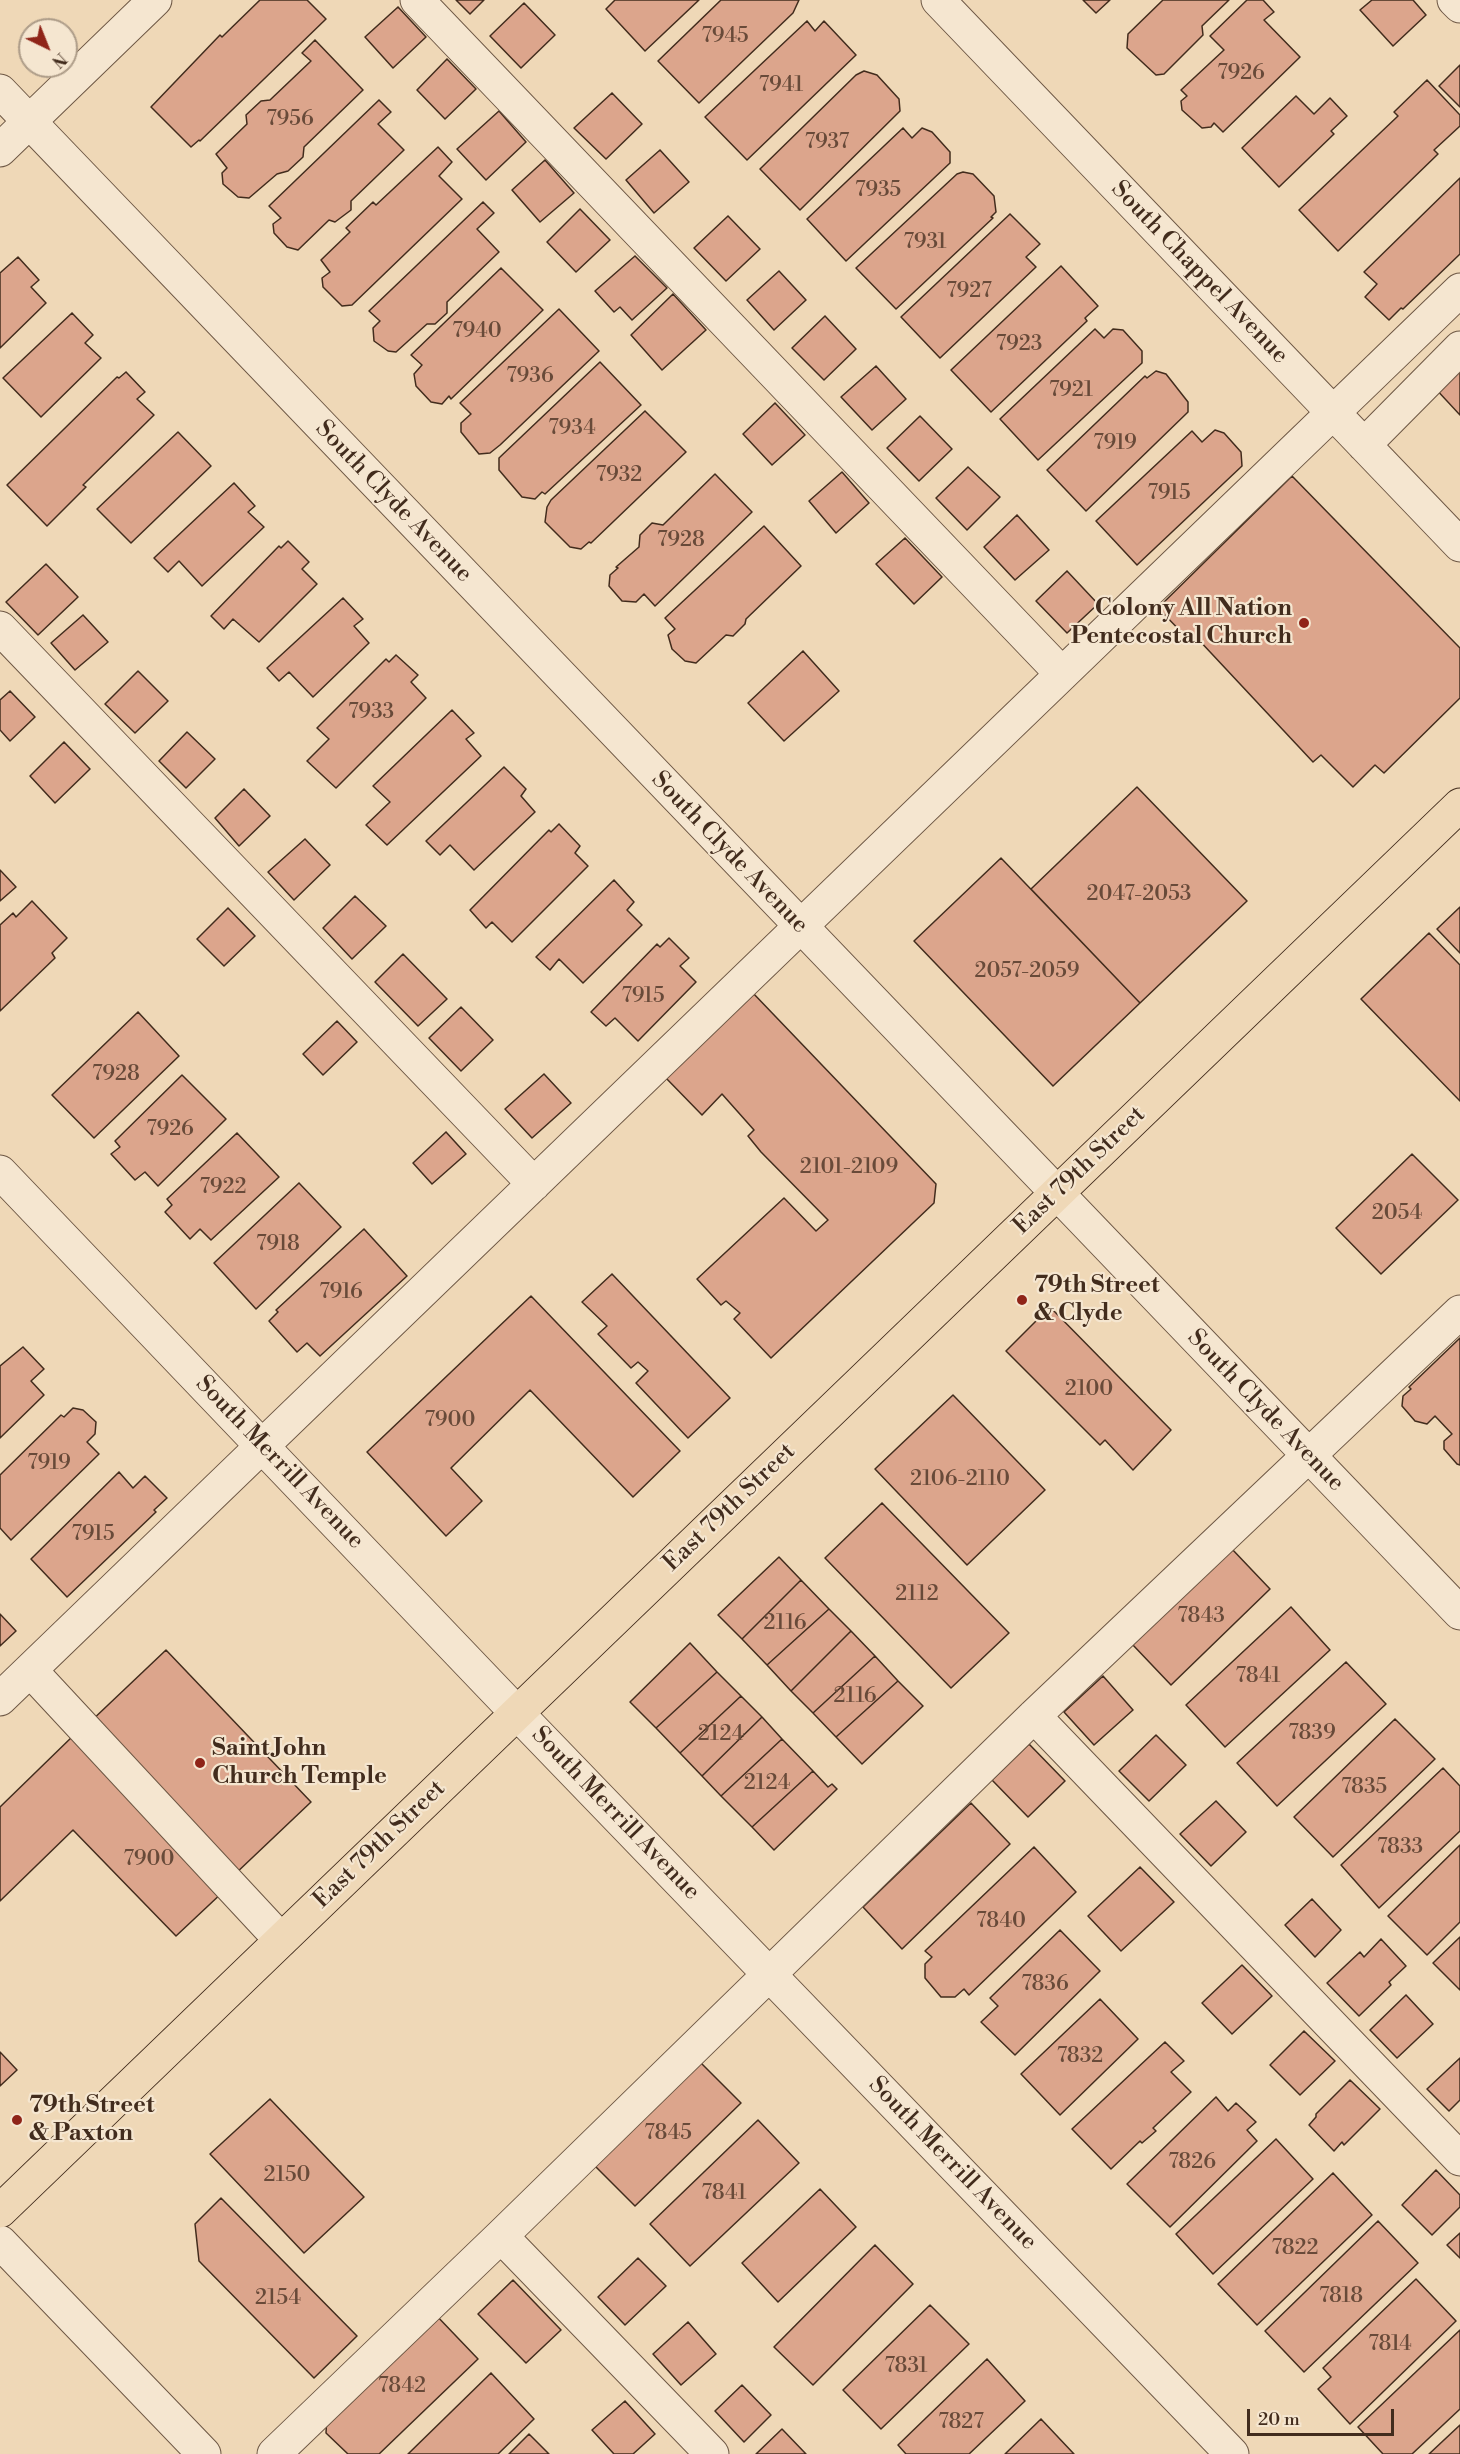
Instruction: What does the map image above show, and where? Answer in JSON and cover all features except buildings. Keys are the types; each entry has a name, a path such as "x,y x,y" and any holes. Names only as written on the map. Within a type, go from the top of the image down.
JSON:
{"main road":[{"name":"East 79th Street","path":"0,2211 1460,805"}],"street":[{"path":"0,150 155,0"},
{"path":"417,0 1062,674"},
{"name":"South Chappel Avenue","path":"938,0 1460,545"},
{"path":"1454,0 1460,6"},
{"name":"South Clyde Avenue","path":"0,91 1460,1613"},
{"path":"0,1700 1460,290"},
{"path":"1364,445 1460,348"},
{"path":"0,628 534,1184"},
{"name":"South Merrill Avenue","path":"0,1172 517,1713 1232,2454"},
{"path":"274,2454 770,1975 1034,1716 1460,1312"},
{"path":"30,1670 281,1940"},
{"path":"1034,1716 1460,2159"},
{"path":"501,2236 712,2454"},
{"path":"0,2242 204,2454"}],"place":[{"name":"Colony All Nation Pentecostal Church","path":"1304,623"},
{"name":"79th Street & Clyde","path":"1022,1300"},
{"name":"Saint John Church Temple","path":"200,1763"},
{"name":"79th Street & Paxton","path":"17,2120"}]}
